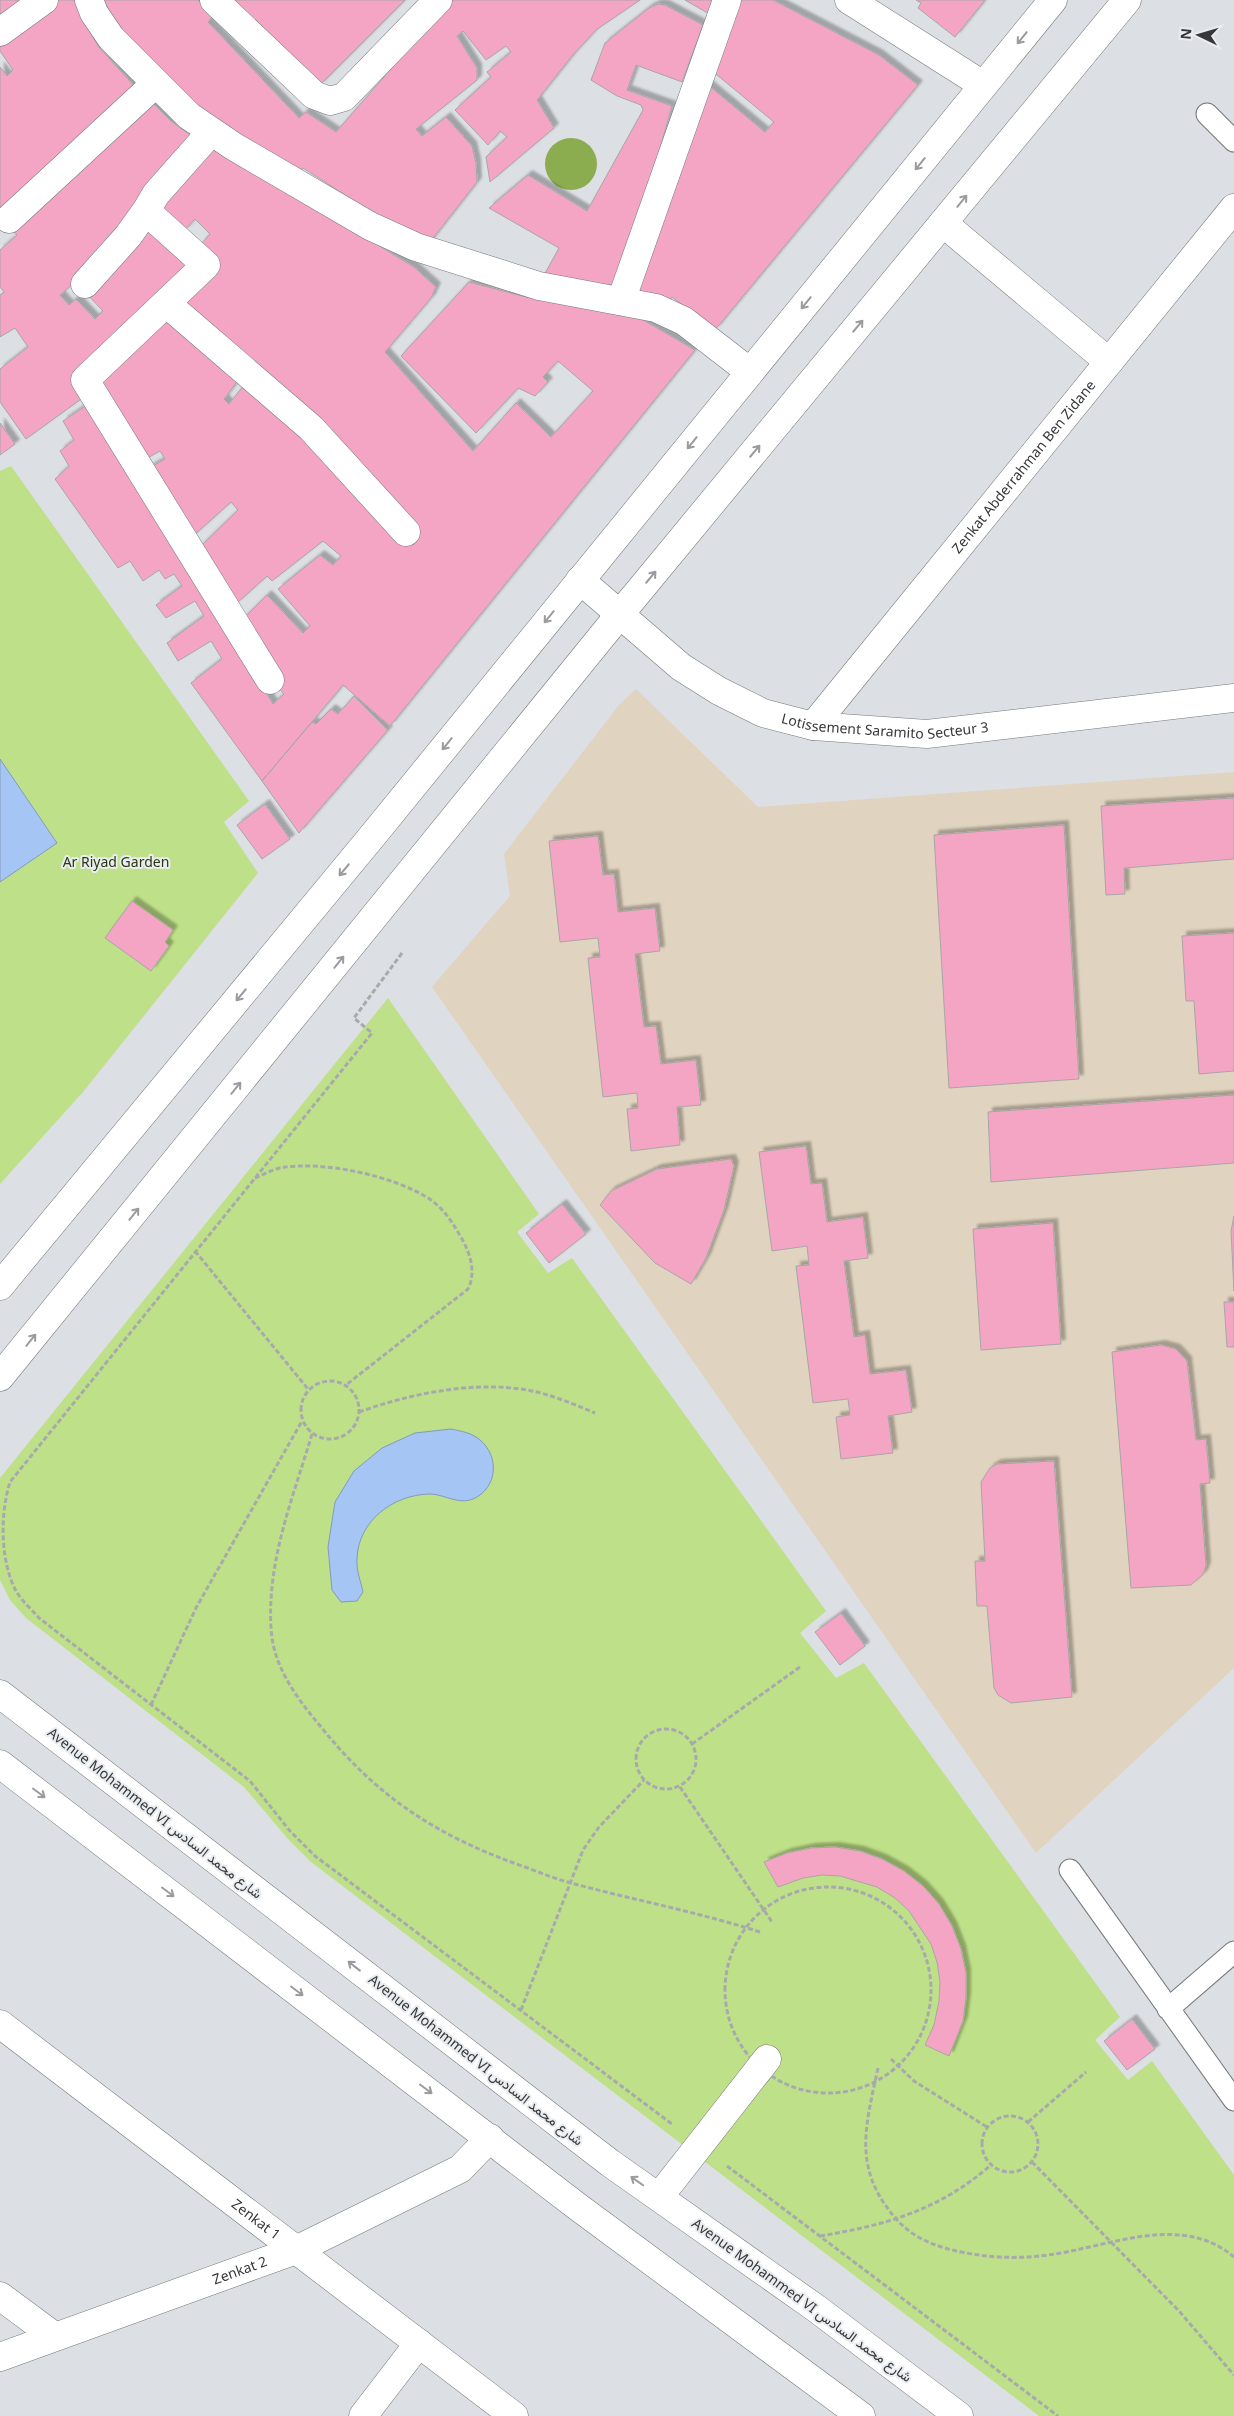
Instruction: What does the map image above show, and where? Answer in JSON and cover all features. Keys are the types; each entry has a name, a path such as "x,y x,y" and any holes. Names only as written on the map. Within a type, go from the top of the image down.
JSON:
{"street":[{"path":"0,32 44,0"},
{"path":"89,0 94,13 111,38 189,116 211,132 362,221 416,247 539,286 656,308 684,321 750,372"},
{"path":"214,0 314,95 330,102 344,97 438,0"},
{"path":"621,301 728,0"},
{"path":"0,1286 374,834 1053,0"},
{"path":"0,1377 620,614 1127,0"},
{"path":"855,1 984,85"},
{"path":"9,219 155,84"},
{"path":"85,284 128,236 156,194 211,132"},
{"name":"Zenkat Abderrahman Ben Zidane","path":"813,726 1234,208"},
{"path":"146,211 206,265 85,380 270,680"},
{"path":"943,223 1109,362"},
{"path":"166,304 311,428 406,532"},
{"name":"Lotissement Saramito Secteur 3","path":"580,580 682,666 719,691 764,713 813,726 927,734 1234,698"},
{"path":"0,1672 46,1729"},
{"name":"Avenue Mohammed VI شارع محمد السادس","path":"0,1694 610,2163 817,2309 959,2416"},
{"path":"0,1764 578,2207 861,2416"},
{"name":"Zenkat 1","path":"0,2024 514,2416"},
{"path":"659,2197 764,2064"},
{"name":"Zenkat 2","path":"0,2357 296,2250 460,2169 490,2138"},
{"path":"0,2296 54,2336"},
{"path":"363,2416 419,2343"}],"lane":[{"path":"1207,114 1234,140"},
{"path":"1070,1870 1234,2100"},
{"path":"1168,2009 1234,1952"}],"path":[{"path":"402,953 354,1018 372,1033 18,1471 5,1497 3,1542 9,1572 17,1592 39,1618 250,1781 290,1830 315,1856 1058,2416"},
{"path":"254,1178 279,1168 301,1166 378,1175 406,1186 432,1201 451,1220 466,1245 473,1266 472,1281 468,1290 346,1385"},
{"path":"195,1251 308,1389"},
{"path":"326,1380 346,1385 357,1400 359,1412 354,1427 339,1438 330,1440 312,1434 302,1421 300,1408 308,1389 326,1380"},
{"path":"359,1412 398,1398 425,1393 511,1388 536,1392 595,1413"},
{"path":"152,1705 196,1608 302,1421"},
{"path":"312,1434 277,1549 270,1595 271,1630 277,1659 287,1682 338,1748 377,1788 421,1819 461,1842 487,1854 569,1883 728,1921 760,1932"},
{"path":"692,1744 800,1667"},
{"path":"667,1728 686,1736 692,1744 697,1763 688,1780 680,1787 662,1790 644,1780 636,1762 641,1743 647,1735 667,1728"},
{"path":"520,2010 583,1850 599,1827 644,1780"},
{"path":"680,1787 772,1922"},
{"path":"829,1887 864,1892 894,1910 917,1936 930,1970 931,2005 920,2038 899,2066 874,2083 845,2093 815,2093 786,2085 740,2045 728,2016 726,1985 731,1954 746,1927 763,1910 794,1892 829,1887"},
{"path":"891,2059 914,2081 987,2127"},
{"path":"878,2068 865,2130 865,2158 874,2186 886,2208 909,2232 940,2248 980,2256 1012,2258 1112,2244 1152,2234 1184,2235 1207,2240 1234,2258"},
{"path":"1028,2122 1086,2072"},
{"path":"1011,2116 1028,2122 1037,2137 1038,2146 1032,2162 1015,2172 1006,2172 992,2165 984,2155 982,2145 987,2127 994,2121 1011,2116"},
{"path":"1032,2162 1179,2311 1234,2375"},
{"path":"820,2236 868,2228 897,2220 953,2194 992,2165"}],"shaded area":[{"path":"636,689 758,807 1234,772 1234,1668 1036,1853 432,987 510,896 504,854 619,705"}],"green space":[{"path":"571,138 585,142 593,150 597,164 593,178 585,186 571,190 557,186 549,178 545,164 549,150 557,142"},
{"name":"Ar Riyad Garden","path":"11,466 249,801 224,822 258,873 83,1092 0,1184 0,471"},
{"path":"388,998 539,1214 517,1232 548,1273 572,1258 826,1611 800,1633 836,1678 864,1663 1120,2017 1095,2040 1128,2080 1152,2061 1234,2175 1234,2416 1039,2416 311,1862 288,1839 244,1787 26,1618 10,1600 0,1580 0,1478"}],"water":[{"path":"0,759 57,843 0,882"},
{"path":"451,1429 476,1437 489,1450 493,1467 493,1476 490,1484 477,1497 471,1500 465,1501 429,1494 403,1499 380,1513 371,1522 359,1545 357,1567 363,1592 357,1601 341,1602 332,1590 328,1547 335,1502 354,1471 382,1448 415,1433"}],"building":[{"path":"0,0 22,0 0,17"},
{"path":"55,0 74,0 98,46 137,89 0,212 0,67 7,76 13,70 0,51 0,44"},
{"path":"104,0 198,0 213,16 208,22 299,118 306,112 336,132 451,0 640,0 596,30 572,56 537,100 554,128 490,182 486,157 507,137 500,131 488,145 455,110 491,77 487,72 511,52 506,46 486,60 463,31 457,36 477,68 477,80 416,129 422,136 446,117 472,146 476,163 477,182 426,247 303,168 301,171 199,113 115,23"},
{"path":"234,0 405,0 320,85"},
{"path":"685,0 717,0 711,15"},
{"path":"737,0 773,0 879,55 918,85 715,330 672,297 669,302 636,289 707,84 765,132 774,122 711,70"},
{"path":"916,0 985,0 955,37 918,8 921,3"},
{"path":"658,4 665,5 703,25 682,82 636,65 627,90 672,106 623,277 616,284 608,286 543,277 559,248 489,208 528,175 587,211 643,110 641,105 617,96 591,80 605,43 649,8"},
{"path":"149,99 172,122 192,136 79,279 60,295 69,305 76,299 95,319 103,311 86,293 147,223 193,267 84,397 26,439 0,402 0,369 28,347 15,328 0,337 0,295 4,292 0,287 0,250 17,235 8,224"},
{"path":"215,146 414,267 436,287 431,298 385,352 473,451 516,403 551,437 593,391 558,361 543,377 548,382 535,396 518,388 476,433 401,356 469,282 526,297 599,309 624,309 695,350 390,726 343,685 262,781 191,683 222,659 211,641 178,661 167,643 204,616 195,601 166,618 156,605 182,586 174,574 165,579 159,570 143,581 130,561 118,568 55,479 69,466 60,451 74,440 63,421 87,405 273,704 284,694 276,685 243,619 267,595 303,633 310,626 278,589 320,555 333,565 341,556 323,541 272,581 267,576 236,604 200,547 238,510 231,502 192,537 149,468 165,459 160,451 144,460 96,381 165,318 239,379 224,399 229,404 245,384 306,438 181,301 219,259 201,244 210,234 195,219 184,231 160,211 203,150"},
{"path":"0,423 15,444 0,455"},
{"path":"354,696 388,730 299,833 262,781 312,722 316,724 331,709 338,714"},
{"path":"1234,798 1234,859 1124,868 1125,894 1106,895 1101,806"},
{"path":"265,804 290,839 262,859 237,825"},
{"path":"1064,825 1079,1079 949,1088 934,835"},
{"path":"598,836 603,875 614,874 618,912 655,908 660,951 635,954 644,1027 656,1026 661,1064 696,1060 701,1105 677,1107 680,1145 631,1151 627,1109 638,1108 637,1093 603,1097 588,958 600,957 598,938 560,942 549,841"},
{"path":"132,901 173,930 165,942 169,946 151,971 105,938"},
{"path":"1234,933 1234,1071 1199,1074 1194,1001 1186,1001 1182,936"},
{"path":"1234,1095 1234,1163 991,1182 988,1112"},
{"path":"806,1146 811,1184 822,1183 827,1222 863,1217 868,1258 844,1261 854,1337 865,1335 870,1374 906,1370 912,1412 888,1416 893,1453 841,1459 836,1417 850,1415 848,1399 813,1403 796,1266 809,1265 807,1246 772,1251 759,1152"},
{"path":"731,1159 734,1166 724,1210 706,1258 691,1284 655,1263 600,1205 611,1191 657,1169"},
{"path":"562,1204 586,1234 549,1263 526,1233"},
{"path":"1234,1216 1234,1291 1231,1231"},
{"path":"1053,1223 1061,1344 981,1350 973,1229"},
{"path":"1224,1302 1234,1302 1234,1347 1227,1347"},
{"path":"1161,1345 1176,1349 1187,1361 1196,1440 1206,1439 1210,1483 1200,1484 1206,1566 1203,1574 1191,1585 1131,1588 1112,1352"},
{"path":"1054,1461 1072,1697 1011,1703 998,1695 994,1688 987,1606 977,1606 975,1561 985,1561 981,1482 990,1468 997,1464"},
{"path":"841,1613 865,1646 840,1665 815,1632"},
{"path":"835,1847 860,1851 882,1859 904,1871 923,1886 939,1904 952,1926 961,1949 966,1973 966,1997 963,2021 949,2056 925,2045 934,2025 939,2001 940,1982 937,1962 931,1944 909,1911 895,1898 877,1887 840,1876 822,1875 803,1878 778,1887 764,1862 787,1853 811,1848"},
{"path":"1132,2019 1155,2049 1127,2070 1104,2041"}]}
